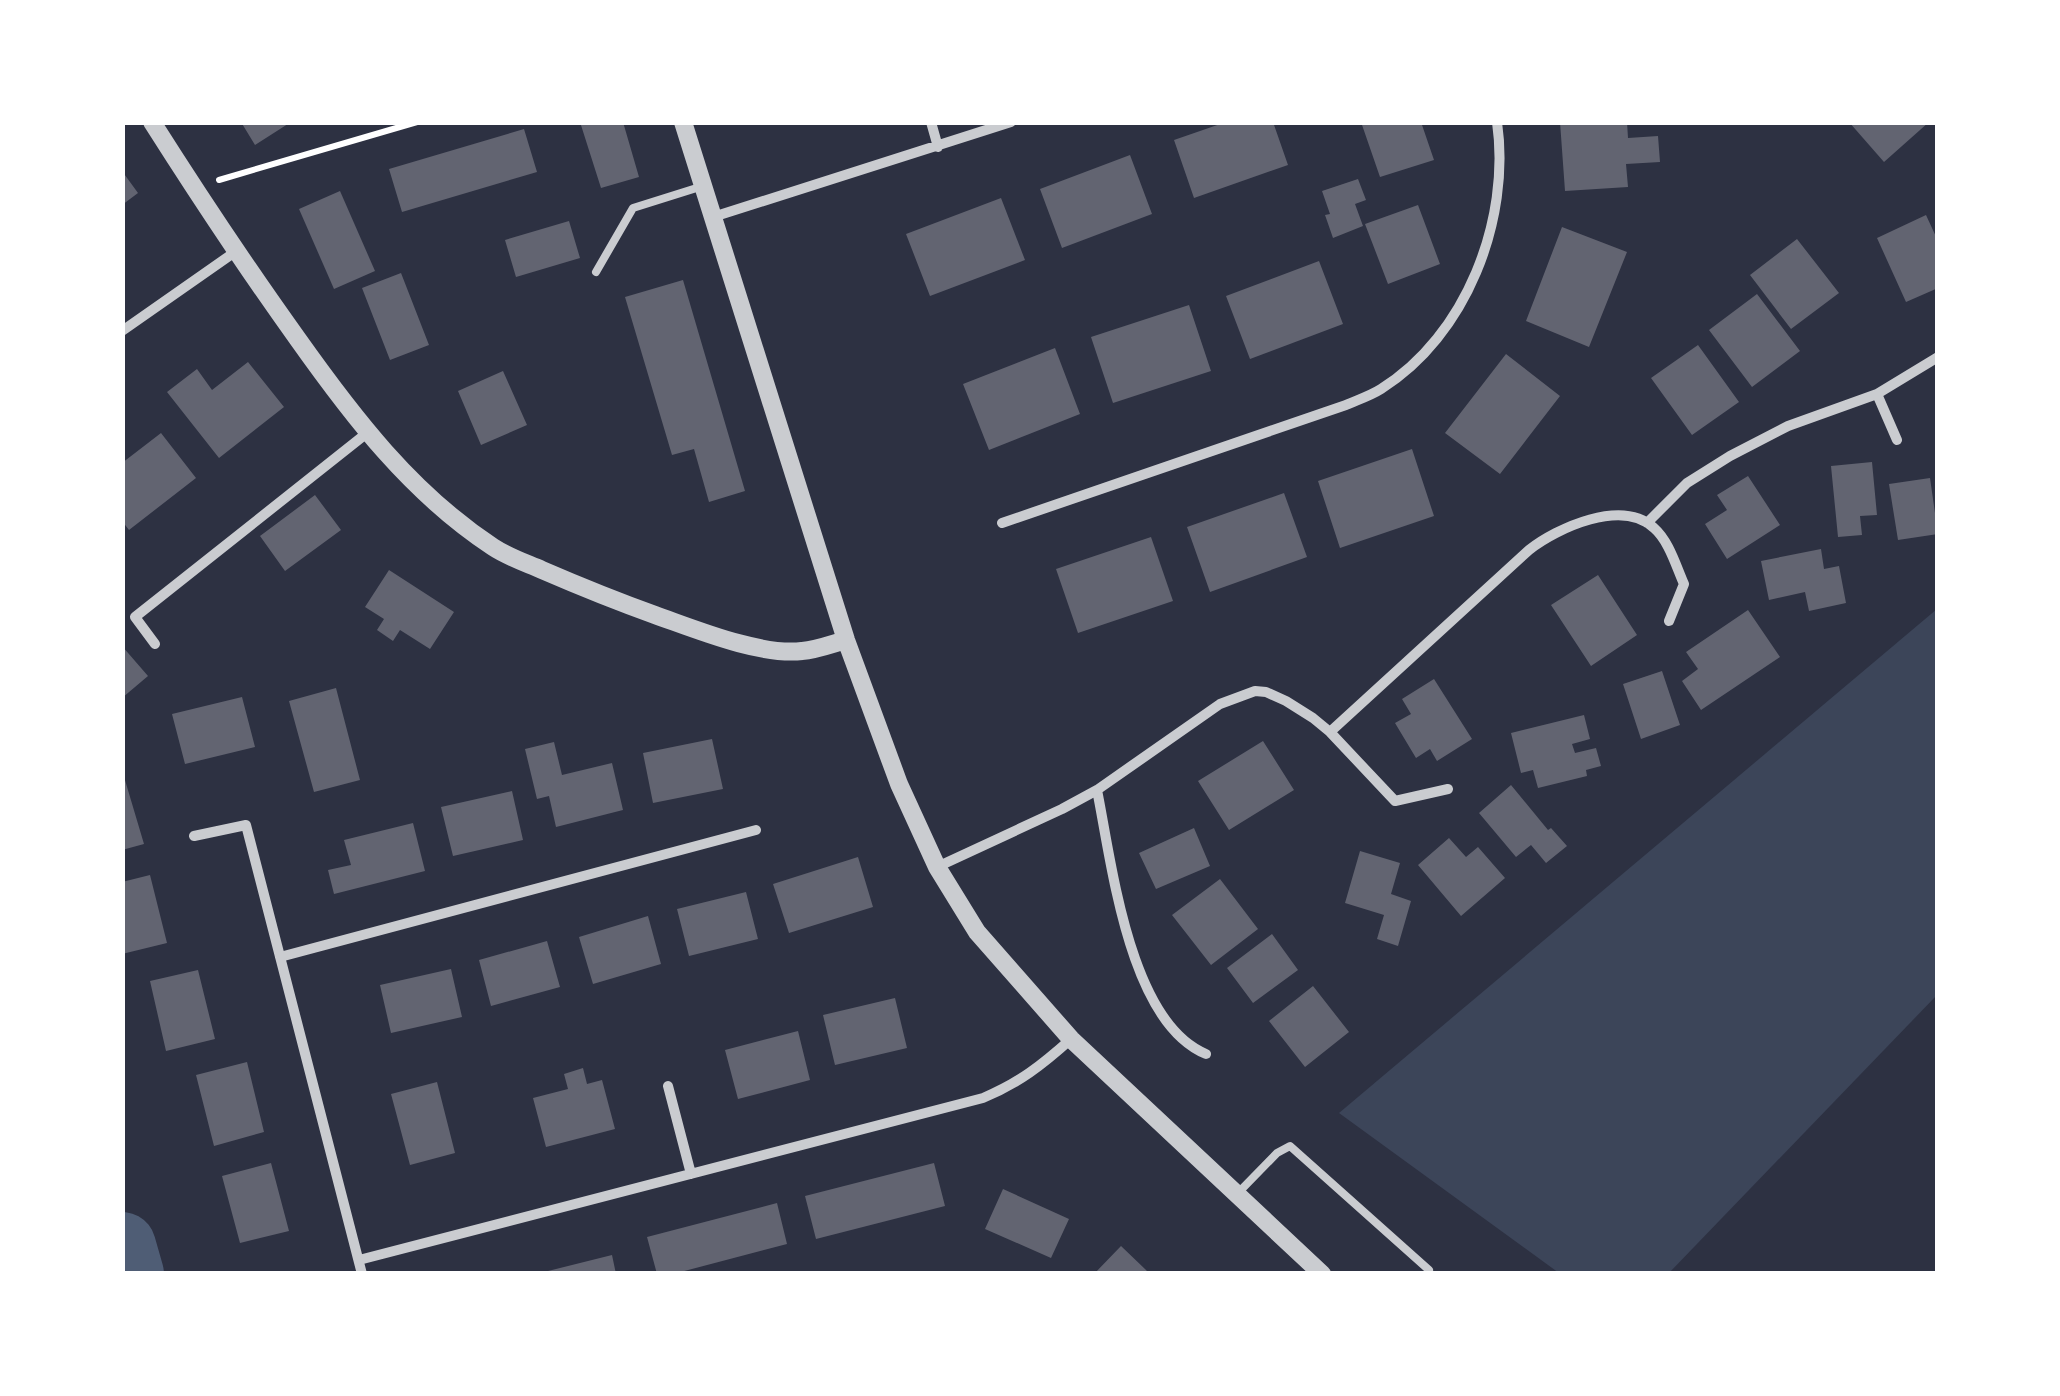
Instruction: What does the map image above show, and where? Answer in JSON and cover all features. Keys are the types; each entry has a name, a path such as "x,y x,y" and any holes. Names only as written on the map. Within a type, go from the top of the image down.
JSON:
{"street":[{"path":"152,122 235,252 368,433 418,488 496,549 592,592 689,627 768,649 799,652 846,640"},
{"path":"682,122 846,640 899,784 938,867 978,932 1071,1039 1322,1274"},
{"path":"931,122 938,147"},
{"path":"713,217 1011,122"},
{"path":"1002,522 1346,406 1379,391 1401,375 1422,357 1456,312 1487,245 1500,179 1497,122"},
{"path":"122,332 235,252"},
{"path":"1648,522 1687,483 1730,456 1788,426 1877,394 1938,357"},
{"path":"1877,394 1897,440"},
{"path":"155,644 136,617 368,433"},
{"path":"1330,732 1529,550 1575,523 1626,517 1648,522 1662,538 1684,584 1670,621"},
{"path":"938,867 1062,810 1220,704 1255,691 1295,706 1330,732 1394,800 1448,789"},
{"path":"1097,790 1137,965 1165,1021 1186,1044 1206,1054"},
{"path":"194,836 246,825 362,1274"},
{"path":"280,957 756,830"},
{"path":"359,1260 983,1098 1034,1072 1071,1039"},
{"path":"668,1086 691,1174"}],"lane":[{"path":"596,272 633,208 703,186"},
{"path":"1237,1194 1277,1153 1290,1146 1428,1270"}],"path":[{"path":"194,187 416,122"}],"shaded area":[{"path":"1937,609 1937,995 1669,1273 1559,1273 1339,1113"}],"building":[{"path":"241,122 291,122 255,145"},
{"path":"580,122 623,122 639,177 601,188"},
{"path":"1226,122 1273,122 1288,165 1194,198 1174,140"},
{"path":"1361,122 1421,122 1434,160 1380,177"},
{"path":"1560,122 1627,122 1628,138 1658,136 1660,162 1626,164 1628,187 1565,191"},
{"path":"1849,122 1929,122 1884,162"},
{"path":"524,129 537,172 402,212 389,169"},
{"path":"1130,155 1152,214 1062,248 1040,189"},
{"path":"122,171 138,193 122,205"},
{"path":"1358,179 1366,200 1355,204 1363,226 1333,238 1322,191"},
{"path":"340,191 375,271 334,289 299,209"},
{"path":"1001,198 1025,260 930,296 906,234"},
{"path":"1418,205 1440,264 1388,284 1365,224"},
{"path":"1926,215 1938,241 1938,288 1906,302 1877,238"},
{"path":"569,221 580,258 516,277 505,240"},
{"path":"1562,227 1627,252 1589,347 1526,321"},
{"path":"1797,239 1839,293 1791,329 1750,275"},
{"path":"1319,261 1343,324 1250,359 1226,296"},
{"path":"401,273 429,345 390,360 362,288"},
{"path":"683,280 745,491 709,502 694,449 672,455 625,297"},
{"path":"1757,294 1800,351 1752,387 1709,330"},
{"path":"1189,305 1211,371 1113,403 1091,337"},
{"path":"1698,345 1739,402 1692,435 1651,378"},
{"path":"1055,348 1080,414 989,450 963,384"},
{"path":"1506,354 1560,396 1500,474 1445,433"},
{"path":"248,362 284,407 219,458 167,392 197,369 212,390"},
{"path":"503,371 527,425 481,445 458,391"},
{"path":"161,433 196,478 129,530 122,521 122,463"},
{"path":"1412,449 1434,516 1340,548 1318,481"},
{"path":"1872,462 1877,515 1860,516 1862,535 1838,537 1831,466"},
{"path":"1748,476 1780,525 1727,559 1705,524 1727,510 1717,495"},
{"path":"1930,478 1938,534 1898,540 1889,484"},
{"path":"1284,493 1307,557 1210,592 1187,527"},
{"path":"315,495 341,530 285,571 260,536"},
{"path":"1151,537 1173,601 1078,633 1056,569"},
{"path":"1821,549 1824,569 1839,566 1846,603 1809,611 1805,592 1769,600 1761,561"},
{"path":"389,570 454,612 430,649 400,630 393,641 377,630 384,619 365,607"},
{"path":"1598,575 1637,635 1591,666 1551,605"},
{"path":"1748,610 1780,657 1701,710 1682,681 1698,669 1686,652"},
{"path":"122,646 148,676 122,698"},
{"path":"1662,671 1680,725 1641,739 1623,684"},
{"path":"1434,679 1472,739 1437,761 1430,749 1416,758 1395,723 1411,714 1402,699"},
{"path":"336,688 360,780 314,792 289,701"},
{"path":"242,697 255,747 185,764 172,714"},
{"path":"1584,715 1590,739 1572,744 1575,753 1596,748 1601,766 1586,770 1587,776 1538,788 1533,770 1521,773 1511,733"},
{"path":"712,739 723,789 653,803 643,753"},
{"path":"1263,741 1294,790 1229,830 1198,781"},
{"path":"554,742 562,775 612,763 623,810 556,827 549,796 537,799 525,749"},
{"path":"122,770 144,844 122,850"},
{"path":"1511,785 1548,830 1551,828 1567,846 1546,863 1531,845 1516,857 1479,813"},
{"path":"512,791 523,840 453,856 441,807"},
{"path":"413,823 425,871 334,894 328,870 351,865 344,840"},
{"path":"1194,828 1210,866 1156,889 1139,853"},
{"path":"1449,838 1466,857 1478,847 1505,878 1461,916 1418,865"},
{"path":"1360,851 1400,863 1391,894 1411,901 1398,946 1377,939 1384,915 1345,903"},
{"path":"858,857 873,907 789,933 773,884"},
{"path":"150,875 167,943 122,954 122,882"},
{"path":"1220,879 1258,929 1211,965 1172,915"},
{"path":"746,892 758,939 689,956 677,909"},
{"path":"648,916 661,964 593,984 579,937"},
{"path":"1272,934 1298,970 1253,1003 1227,968"},
{"path":"547,941 560,987 491,1006 479,960"},
{"path":"451,969 462,1017 391,1033 380,985"},
{"path":"198,970 215,1039 166,1051 150,981"},
{"path":"1313,986 1349,1032 1305,1067 1269,1021"},
{"path":"895,998 907,1048 835,1065 823,1015"},
{"path":"798,1031 810,1080 738,1099 725,1050"},
{"path":"247,1062 264,1132 214,1146 196,1075"},
{"path":"583,1068 587,1084 602,1080 615,1129 546,1147 533,1098 568,1089 564,1074"},
{"path":"437,1082 455,1153 410,1165 391,1094"},
{"path":"271,1163 289,1231 240,1243 222,1176"},
{"path":"934,1163 945,1206 816,1239 805,1196"},
{"path":"1003,1189 1069,1219 1051,1258 985,1229"},
{"path":"777,1203 787,1244 673,1274 657,1274 647,1237"},
{"path":"1121,1246 1145,1269 1150,1274 1094,1274"},
{"path":"612,1255 616,1274 544,1274 544,1272"}],"waterway":[{"path":"122,1246 130,1274"}]}
